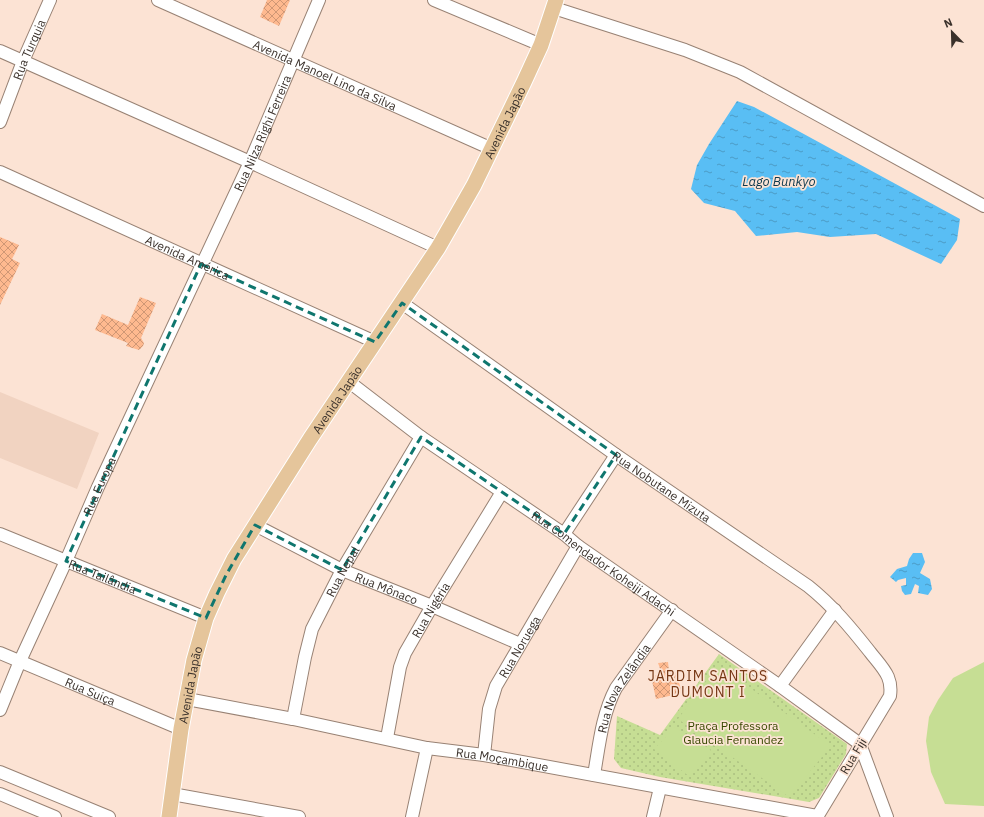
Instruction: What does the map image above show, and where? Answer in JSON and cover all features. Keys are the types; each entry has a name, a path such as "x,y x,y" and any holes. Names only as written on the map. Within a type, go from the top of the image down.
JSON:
{"main road":[{"name":"Avenida Japão","path":"169,817 181,729 194,660 206,618 226,575 255,525 310,439 438,248 474,185 492,149 542,44 556,2"}],"street":[{"name":"Rua Turquia","path":"0,122 23,61 50,0"},
{"name":"Avenida Manoel Lino da Silva","path":"158,0 492,149"},
{"name":"Rua Nilza Righi Ferreira","path":"201,264 250,162 319,0"},
{"path":"434,0 542,44"},
{"path":"556,2 740,72 984,206"},
{"path":"0,51 250,162 438,248"},
{"name":"Avenida América","path":"0,172 375,342"},
{"name":"Rua Europa","path":"0,710 20,661 98,487 201,264"},
{"name":"Rua Nobutane Mizuta","path":"402,303 616,455 780,566 820,596 835,610 882,668 890,684 890,696"},
{"name":"Rua Comendador Koheiji Adachi","path":"348,381 421,437 564,534 578,546 672,610 860,744"},
{"name":"Rua Nepal","path":"293,718 310,635 342,570 421,437"},
{"path":"564,534 616,455"},
{"name":"Rua Nigéria","path":"387,738 400,667 405,654 432,606 502,492"},
{"name":"Rua Mônaco","path":"255,525 342,570 432,606 520,644"},
{"name":"Rua Tailândia","path":"0,534 206,618"},
{"name":"Rua Noruega","path":"484,755 489,709 496,686 578,546"},
{"name":"Rua Nova Zelândia","path":"594,775 606,710 610,699 616,688 672,610"},
{"path":"780,686 835,610"},
{"name":"Rua Suiça","path":"0,653 181,729"},
{"name":"Rua Fiji","path":"817,817 890,696"},
{"name":"Rua Moçambique","path":"187,699 293,718 427,748 484,755 817,817"},
{"path":"860,744 887,817"},
{"path":"412,817 427,748"},
{"path":"0,772 109,817"},
{"path":"653,817 660,788"},
{"path":"0,794 55,817"},
{"path":"172,794 299,817"}],"highlighted area":[{"path":"201,264 375,342 402,303 616,455 564,534 421,437 342,570 255,525 226,575 206,618 66,561"}],"shaded area":[{"path":"0,392 99,433 77,489 0,458"}],"green space":[{"name":"Praça Professora Glaucia Fernandez","path":"719,654 847,744 846,754 819,798 809,802 660,777 621,768 614,759 617,716 660,735"},
{"path":"984,662 984,806 945,804 931,772 926,741 929,717 938,700 953,678"},
{"path":"718,665 831,746 789,797 678,719"},
{"path":"675,727 711,750 690,777 654,749"}],"water":[{"name":"Lago Bunkyo","path":"737,101 754,107 960,219 957,240 941,264 876,234 830,237 797,232 756,236 735,211 704,203 691,189 697,165"},
{"path":"913,553 922,553 925,562 920,573 930,579 932,589 928,595 918,593 919,586 915,584 911,594 905,595 901,586 906,585 906,578 896,582 890,577 897,569 907,566"}],"building":[{"path":"267,0 290,0 279,26 260,17"},
{"path":"0,237 19,245 12,259 20,263 0,305"},
{"path":"140,297 156,303 141,338 144,343 143,346 139,350 126,346 128,343 95,330 102,314 128,325"},
{"path":"668,662 669,671 676,672 682,693 656,699 651,676 662,674 658,663"}],"district":[{"name":"JARDIM SANTOS DUMONT I","path":"708,684"}]}
